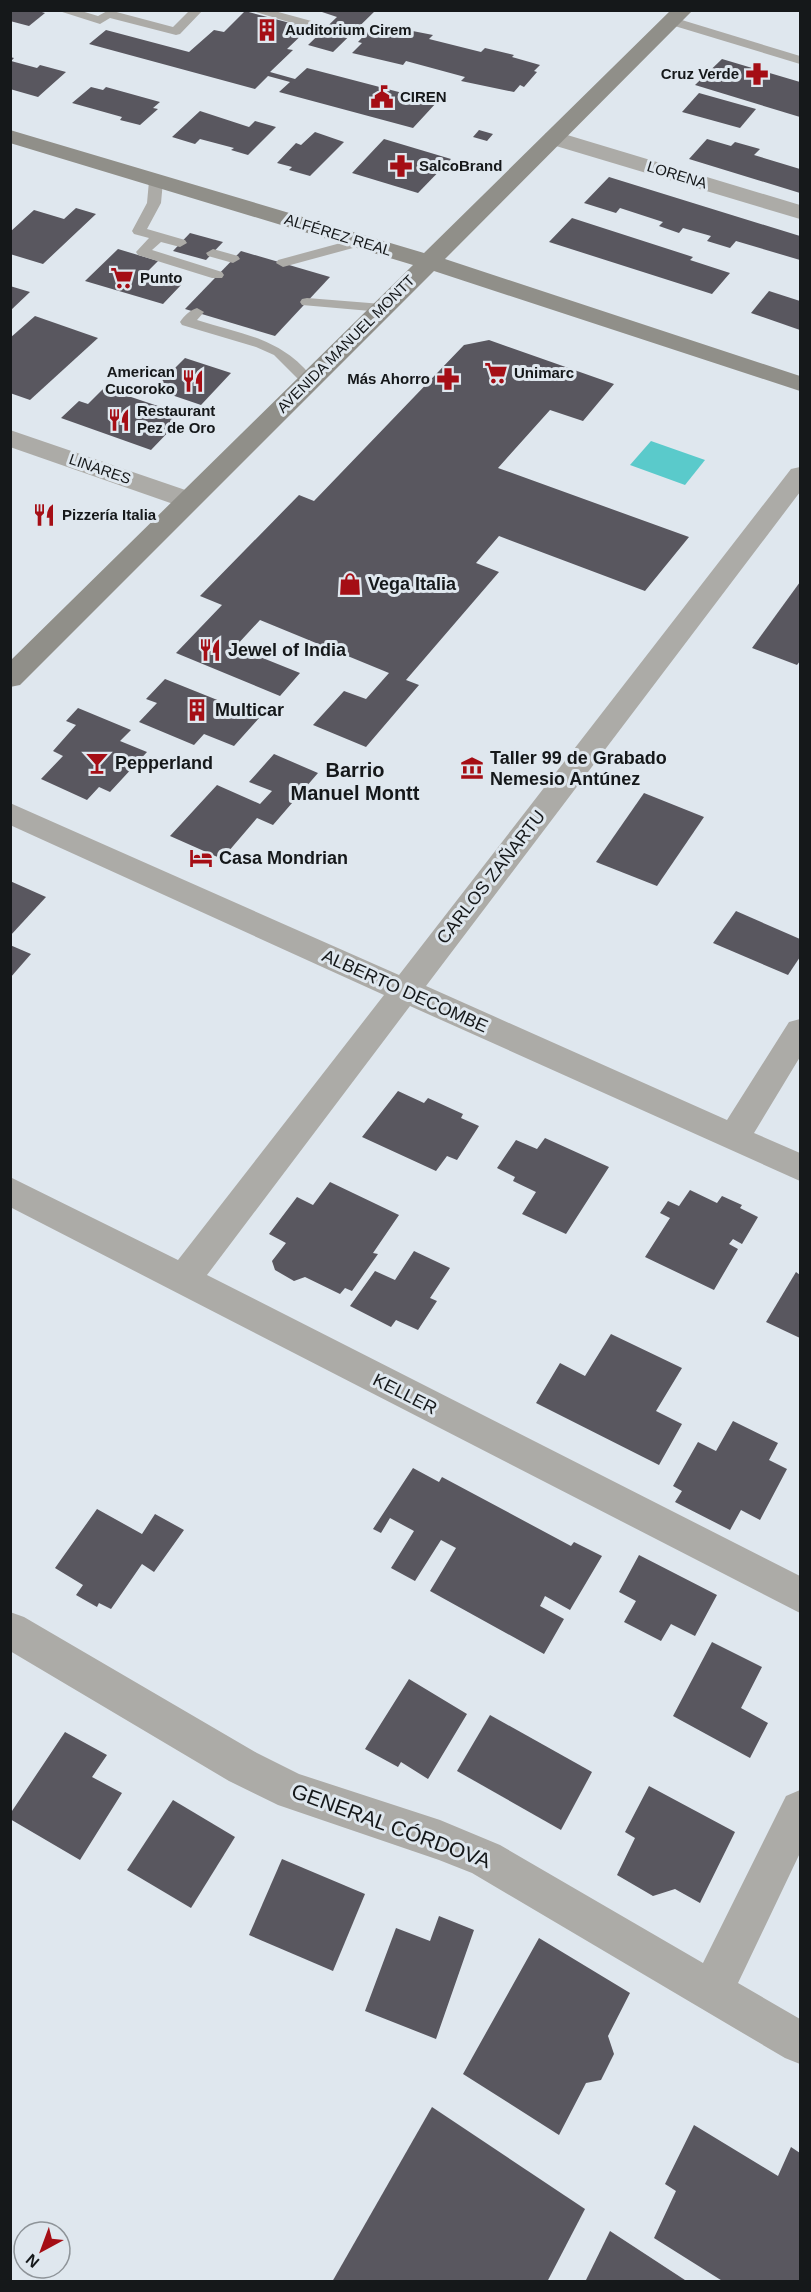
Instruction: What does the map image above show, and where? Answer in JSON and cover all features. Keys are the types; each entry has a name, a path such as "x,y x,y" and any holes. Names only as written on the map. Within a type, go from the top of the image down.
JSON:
{"main road":[{"name":"AVENIDA MANUEL MONTT","path":"10,678 678,16"},
{"name":"ALFÉREZ REAL","path":"10,136 429,262 801,384"}],"street":[{"name":"LORENA","path":"554,138 801,212"},
{"name":"LINARES","path":"10,438 188,500"},
{"name":"CARLOS ZAÑARTU","path":"183,1280 801,475"},
{"name":"ALBERTO DECOMBE","path":"10,813 801,1168"},
{"path":"733,1138 801,1031"},
{"name":"KELLER","path":"10,1191 801,1595"},
{"name":"GENERAL CÓRDOVA","path":"10,1630 243,1767 292,1791 440,1840 486,1859 801,2043"},
{"path":"712,1990 801,1810"}],"lane":[{"path":"62,10 100,21 108,14 176,31 197,10"},
{"path":"255,10 322,28"},
{"path":"678,16 801,60"},
{"path":"156,181 154,203 139,231 180,243"},
{"path":"158,237 143,252 217,275"},
{"path":"283,263 359,242"},
{"path":"213,253 233,259"},
{"path":"307,302 382,308"},
{"path":"197,312 187,322 266,339 308,381"}],"water":[{"path":"651,441 705,460 685,485 630,465"}],"building":[{"path":"10,10 35,10 45,13 29,26 10,21"},
{"path":"316,10 376,10 333,52 308,45 337,17"},
{"path":"245,11 309,28 287,49 293,50 270,72 295,79 307,68 437,102 413,128 279,92 290,82 268,76 255,89 89,44 106,30 189,52 214,30 224,32"},
{"path":"382,25 433,35 429,39 481,52 485,48 514,55 512,57 540,65 524,87 520,85 514,92 461,81 465,77 406,61 403,65 352,53 362,43 358,42 370,29 376,31"},
{"path":"10,57 14,58 11,61 37,68 40,65 66,72 38,97 10,89"},
{"path":"722,59 800,82 800,117 695,85"},
{"path":"91,87 103,90 106,87 160,102 153,108 158,109 140,125 120,120 122,117 72,103"},
{"path":"699,93 756,109 740,128 682,112"},
{"path":"200,111 249,127 255,121 276,127 248,155 231,150 234,148 200,139 195,144 172,137"},
{"path":"479,130 493,134 487,141 473,137"},
{"path":"315,132 344,142 310,176 289,170 292,167 277,163 296,143 301,145"},
{"name":"SalcoBrand","path":"384,139 451,159 418,193 352,173"},
{"path":"707,139 731,146 735,142 760,149 754,155 800,169 800,193 689,159"},
{"path":"609,177 800,236 800,260 736,241 730,248 707,241 711,236 683,228 679,233 659,226 663,222 620,208 616,213 584,203"},
{"path":"76,208 96,214 43,264 10,254 10,232 34,210 64,219"},
{"path":"572,218 693,257 690,260 730,273 712,294 549,242"},
{"path":"190,233 223,242 206,260 173,251"},
{"name":"Punto","path":"118,249 158,261 145,274 181,285 163,304 85,281"},
{"path":"241,251 330,277 275,336 185,309"},
{"path":"10,286 30,292 10,311"},
{"path":"769,291 800,301 800,330 751,313"},
{"path":"35,316 98,338 30,400 10,393 10,338"},
{"path":"489,340 614,384 583,421 550,410 498,468 689,537 645,591 499,536 476,563 499,572 406,680 419,685 366,747 313,725 344,691 366,699 389,673 260,620 235,647 300,673 280,696 176,653 222,605 200,596 299,495 314,501 464,345"},
{"name":"American Cucoroko","path":"185,358 231,373 201,405 154,389"},
{"name":"Restaurant Pez de Oro","path":"104,388 179,413 170,422 176,424 151,450 61,418 79,401 88,404"},
{"path":"800,582 800,661 797,665 752,648"},
{"name":"Multicar","path":"165,679 260,717 234,746 204,734 194,745 139,722 157,703 146,699"},
{"path":"78,708 131,730 120,741 147,752 110,792 99,787 87,800 41,779 63,756 53,751 76,725 66,721"},
{"path":"274,754 318,773 273,825 257,818 222,859 170,836 217,785 260,804 272,791 249,782"},
{"path":"644,793 704,817 657,886 596,862"},
{"path":"10,881 46,897 10,936"},
{"path":"736,911 800,939 800,957 788,975 713,943"},
{"path":"10,945 31,954 10,978"},
{"path":"398,1091 424,1103 428,1098 463,1114 461,1118 479,1126 457,1160 447,1156 436,1171 362,1137"},
{"path":"545,1138 609,1167 566,1234 522,1214 536,1192 513,1181 515,1177 497,1168 516,1140 537,1149"},
{"path":"330,1182 399,1215 373,1253 378,1254 352,1291 345,1288 340,1294 305,1277 294,1281 275,1270 272,1261 286,1243 269,1234 297,1197 313,1205"},
{"path":"690,1190 717,1203 722,1196 742,1205 740,1208 758,1217 742,1244 733,1239 729,1244 738,1249 714,1290 645,1257 670,1218 660,1213 668,1201 679,1206"},
{"path":"414,1251 450,1268 430,1298 437,1301 418,1330 396,1320 391,1327 350,1306 375,1271 395,1280"},
{"path":"796,1272 800,1275 800,1338 766,1322"},
{"path":"611,1334 682,1368 656,1411 682,1424 659,1465 536,1403 560,1363 585,1376"},
{"path":"733,1421 778,1443 769,1460 787,1469 760,1520 741,1510 730,1530 675,1502 682,1491 673,1486 698,1442 716,1451"},
{"path":"413,1468 439,1482 442,1477 571,1546 574,1542 602,1556 570,1610 545,1596 540,1606 564,1619 544,1654 430,1591 456,1548 441,1540 415,1581 391,1568 414,1531 390,1518 381,1533 373,1529"},
{"path":"97,1509 142,1534 155,1514 184,1530 154,1572 142,1564 111,1609 99,1603 97,1607 76,1595 83,1585 55,1568"},
{"path":"639,1555 717,1595 695,1636 671,1624 661,1641 624,1622 636,1601 619,1592"},
{"path":"712,1642 762,1667 741,1708 768,1723 750,1758 673,1716"},
{"path":"409,1679 467,1714 428,1779 401,1762 398,1767 365,1749"},
{"path":"490,1715 592,1772 561,1830 457,1771"},
{"path":"65,1732 107,1755 92,1777 122,1793 80,1860 10,1819 10,1814"},
{"path":"649,1786 735,1832 700,1903 675,1889 653,1896 617,1875 635,1838 625,1832"},
{"path":"173,1800 235,1837 191,1908 127,1870"},
{"path":"282,1859 365,1894 333,1971 249,1935"},
{"path":"439,1916 474,1930 436,2039 365,2011 396,1928 430,1941"},
{"path":"539,1938 630,1993 608,2036 614,2054 601,2080 586,2083 559,2135 463,2074"},
{"path":"432,2107 585,2209 547,2282 332,2282"},
{"path":"694,2125 778,2176 791,2147 800,2153 800,2282 724,2282 654,2238 676,2191 665,2184"},
{"path":"610,2231 688,2282 585,2282"}],"place":[{"name":"Auditorium Cirem","path":"267,30"},
{"name":"Cruz Verde","path":"757,74"},
{"name":"CIREN","path":"382,97"},
{"name":"SalcoBrand","path":"401,166"},
{"name":"Punto","path":"122,278"},
{"name":"Unimarc","path":"496,373"},
{"name":"Más Ahorro","path":"448,379"},
{"name":"American Cucoroko","path":"193,381"},
{"name":"Restaurant Pez de Oro","path":"119,420"},
{"name":"Pizzería Italia","path":"44,515"},
{"name":"Vega Italia","path":"350,584"},
{"name":"Jewel of India","path":"210,650"},
{"name":"Multicar","path":"197,710"},
{"name":"Pepperland","path":"97,763"},
{"name":"Taller 99 de Grabado Nemesio Antúnez","path":"472,768"},
{"name":"Casa Mondrian","path":"201,858"}],"district":[{"name":"Barrio Manuel Montt","path":"355,782"}]}
